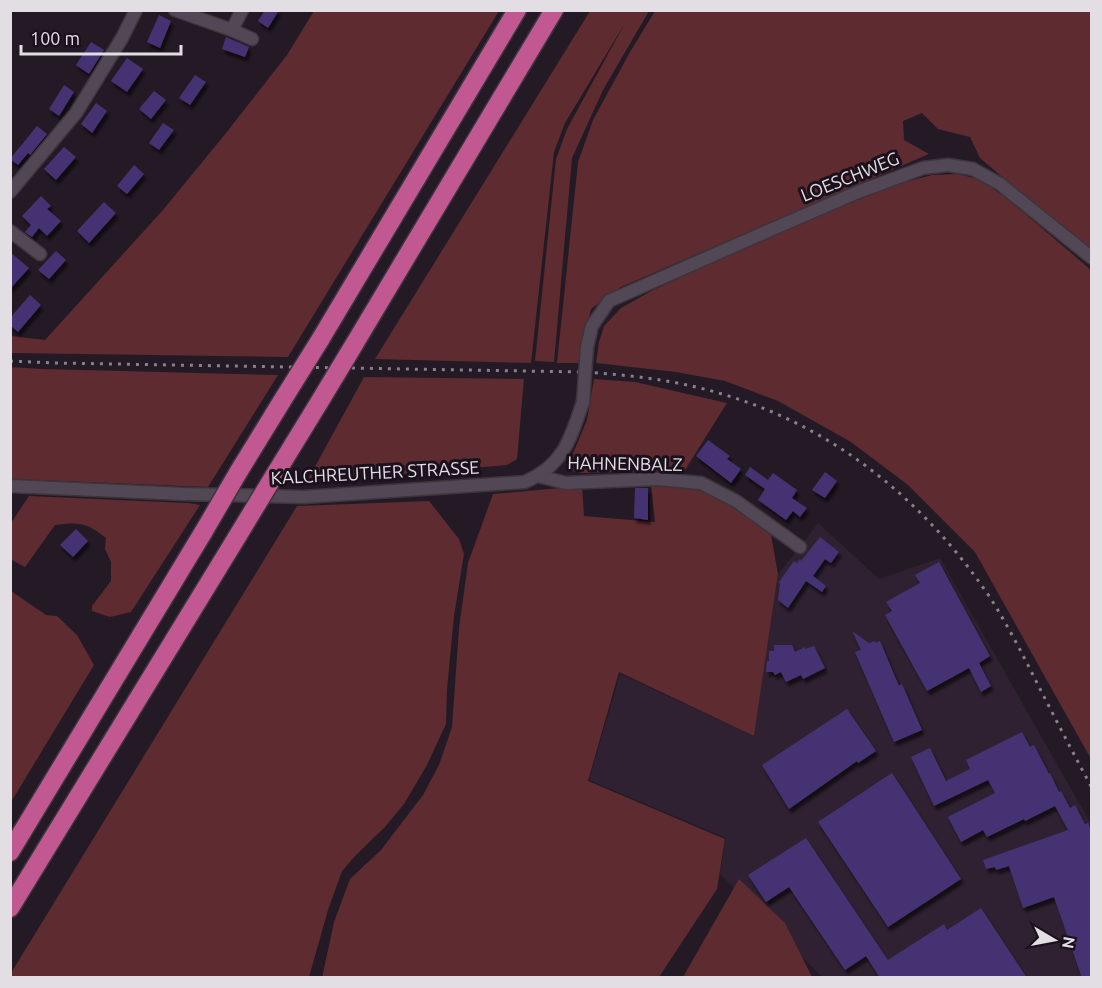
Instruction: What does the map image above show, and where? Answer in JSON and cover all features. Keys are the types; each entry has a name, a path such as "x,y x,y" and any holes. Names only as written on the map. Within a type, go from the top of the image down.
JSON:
{"highway":[{"path":"10,852 517,10"},
{"path":"10,908 320,401 554,10"}],"street":[{"path":"10,192 76,113 122,38 136,10"},
{"path":"175,10 252,39"},
{"path":"232,30 242,10"},
{"name":"LOESCHWEG","path":"592,326 609,301 858,192 923,168 948,165 973,169 1000,184 1092,258"},
{"path":"10,231 40,254"},
{"name":"KALCHREUTHER STRASSE","path":"10,486 304,497 525,482 538,476 556,462 568,444 583,402 587,347 592,326"},
{"name":"HAHNENBALZ","path":"538,476 566,483 657,479 701,483 736,501 800,547"}],"shaded area":[{"path":"314,11 499,11 288,357 11,353 11,336 45,340 163,210 287,55"},
{"path":"590,11 649,11 603,90 572,158 554,362 535,361 556,159 567,129 625,23 565,123 554,152 531,363 375,359"},
{"path":"655,11 1091,11 1091,248 980,158 970,137 938,129 922,113 903,121 904,140 929,154 621,287 591,309 579,363 557,363 578,162 593,120"},
{"path":"959,174 981,180 1009,200 1091,270 1091,759 975,552 908,485 851,442 778,401 725,381 676,372 596,363 604,326 621,308 653,290 755,243 893,185 932,175"},
{"path":"10,367 278,375 208,487 11,479"},
{"path":"364,377 524,379 517,459 507,465 306,483"},
{"path":"594,379 635,382 727,403 685,470 582,473 566,470 587,420"},
{"path":"651,485 692,486 718,496 771,535 778,574 754,736 619,672 588,781 725,839 717,889 659,977 322,978 334,922 350,879 381,850 423,795 439,765 452,727 459,628 468,563 493,494 582,486 584,516 655,522"},
{"path":"29,496 200,505 131,612 110,617 92,611 92,606 111,581 111,562 105,549 106,538 93,529 82,524 55,525 25,567 12,560 11,523"},
{"path":"429,501 459,539 464,554 454,616 446,724 427,765 404,804 342,871 309,977 11,977 11,973 297,506"},
{"path":"818,523 879,579 940,558 1091,824 1091,977 822,977 720,874 726,838 589,780 620,674 754,736 778,574"},
{"path":"11,591 46,615 57,616 77,635 94,665 11,802"},
{"path":"739,879 785,923 812,977 683,977"}],"building":[{"path":"265,10 279,10 268,28 258,21"},
{"path":"159,15 171,21 160,48 147,42"},
{"path":"226,37 249,47 245,57 222,49"},
{"path":"91,42 104,50 89,74 76,65"},
{"path":"127,58 143,69 127,92 111,81"},
{"path":"195,75 206,82 190,105 179,98"},
{"path":"64,85 74,92 59,116 49,109"},
{"path":"154,91 166,100 151,119 139,109"},
{"path":"96,103 107,111 92,133 81,124"},
{"path":"163,123 174,130 159,150 149,143"},
{"path":"37,126 47,134 30,155 28,153 18,165 10,159"},
{"path":"64,147 76,157 56,180 44,169"},
{"path":"134,165 144,174 127,194 117,186"},
{"path":"41,196 51,206 47,209 61,221 47,236 39,228 32,237 25,232 31,225 22,216"},
{"path":"104,202 116,213 89,243 77,231"},
{"path":"56,251 66,260 49,279 38,270"},
{"path":"10,252 29,268 10,289"},
{"path":"30,295 41,305 18,332 10,325 10,318"},
{"path":"708,440 730,456 727,459 741,469 731,483 696,456"},
{"path":"750,467 768,480 773,473 797,490 792,498 807,508 800,517 793,511 786,520 758,500 765,489 745,475"},
{"path":"825,472 837,481 825,498 812,490"},
{"path":"635,488 648,488 648,520 634,518"},
{"path":"76,529 88,541 73,557 60,545"},
{"path":"820,537 839,552 831,563 825,559 813,576 826,586 822,592 806,581 788,608 778,600 779,582 794,561 797,563 800,559 801,561"},
{"path":"939,562 990,656 979,663 991,686 981,692 969,668 927,691 885,615 892,611 886,602 920,583 915,575"},
{"path":"852,631 869,643 880,641 899,686 902,684 922,730 894,742 855,652 861,650"},
{"path":"774,645 792,645 795,652 814,646 825,668 803,679 801,675 786,682 781,672 775,675 773,672 766,672 769,651 774,651"},
{"path":"847,709 876,751 858,763 857,761 789,809 762,765"},
{"path":"1022,732 1030,747 1034,745 1070,808 1075,805 1092,833 1092,978 1082,978 1054,897 1023,908 1009,866 996,870 995,867 986,869 983,860 1068,830 1055,806 987,837 983,830 961,842 948,817 995,793 988,780 934,806 911,757 930,748 946,781 970,769 966,760"},
{"path":"892,773 961,879 888,927 818,822"},
{"path":"806,838 888,960 944,924 947,930 981,908 1027,978 880,978 866,956 845,970 789,887 766,902 748,875"}],"railway":[{"path":"10,361 583,372 687,385 763,408 803,426 840,448 907,500 937,531 991,599 1021,651 1092,788"}]}
